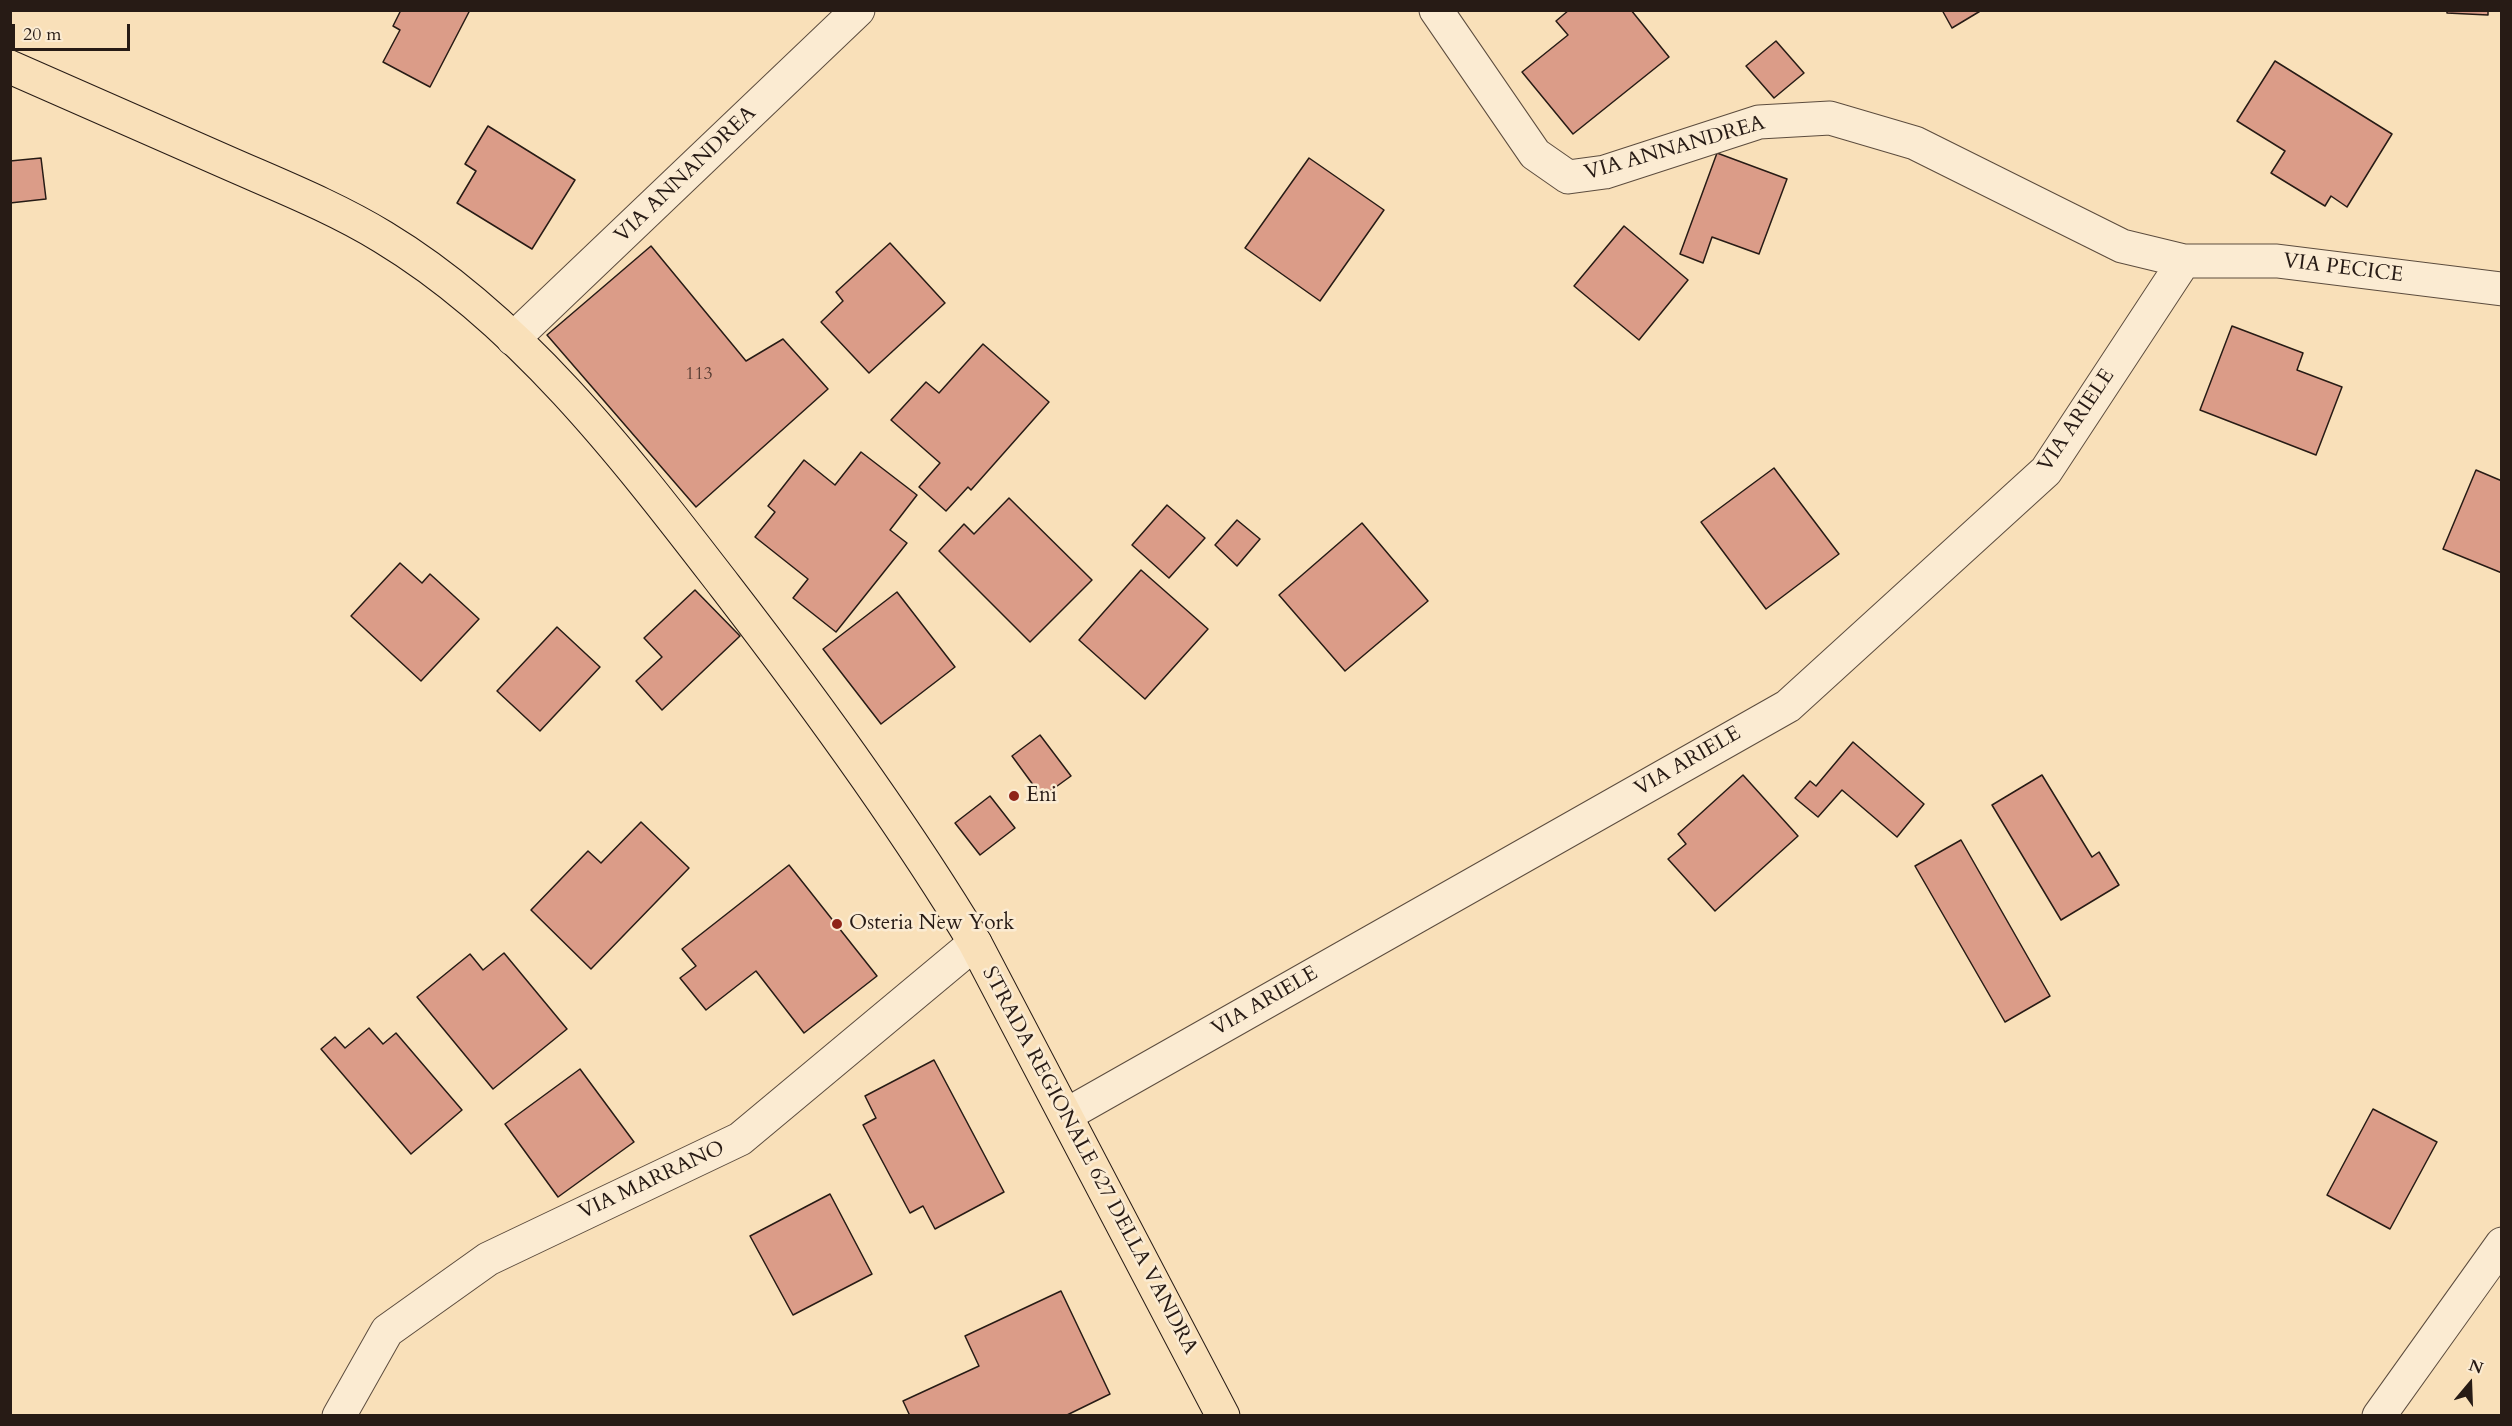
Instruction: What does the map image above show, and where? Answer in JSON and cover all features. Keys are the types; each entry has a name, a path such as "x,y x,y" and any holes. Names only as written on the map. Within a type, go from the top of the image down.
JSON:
{"main road":[{"name":"STRADA REGIONALE 627 DELLA VANDRA","path":"10,67 303,196 382,237 448,282 513,339 576,404 646,484 804,688 941,888 975,944 1066,1114 1223,1416"}],"street":[{"name":"VIA ANNANDREA","path":"513,339 858,10"},
{"name":"VIA ANNANDREA","path":"1436,10 1535,154 1568,177 1605,172 1759,122 1830,118 1915,143 2122,246 2184,261"},
{"name":"VIA PECICE","path":"2184,261 2277,261 2502,289"},
{"name":"VIA ARIELE","path":"1066,1114 1788,705 2046,471 2184,261"},
{"name":"VIA MARRANO","path":"339,1416 387,1331 488,1259 740,1139 975,944"},
{"path":"2379,1416 2502,1244"}],"building":[{"path":"401,10 470,10 430,87 383,62 400,30 393,26"},
{"path":"1569,10 1631,10 1669,57 1573,134 1522,72 1568,35 1556,21"},
{"path":"1942,10 1982,10 1952,28"},
{"path":"2447,10 2488,10 2488,15 2447,13"},
{"path":"1776,41 1804,73 1774,98 1746,66"},
{"path":"2275,61 2392,134 2347,207 2331,196 2325,206 2271,173 2285,151 2237,121"},
{"path":"488,126 575,180 532,249 457,203 476,171 465,164"},
{"path":"1717,153 1787,179 1759,254 1712,237 1703,263 1680,254"},
{"path":"41,158 46,199 10,203 10,161"},
{"path":"1309,158 1384,210 1320,301 1245,248"},
{"path":"1624,226 1688,280 1639,340 1574,286"},
{"path":"890,243 945,303 869,373 821,322 843,301 836,292"},
{"path":"651,246 746,361 783,339 828,389 696,507 547,335"},
{"path":"2232,326 2303,353 2297,370 2342,387 2316,455 2200,410"},
{"path":"983,344 1049,402 971,490 968,487 946,511 919,487 940,463 891,420 926,382 939,393"},
{"path":"861,452 917,495 890,530 907,543 836,632 793,598 808,579 755,537 775,512 768,506 804,460 835,485"},
{"path":"1774,468 1839,554 1766,609 1701,522"},
{"path":"2476,470 2502,481 2502,573 2443,549"},
{"path":"1009,498 1092,580 1030,642 939,551 964,524 974,534"},
{"path":"1167,505 1205,538 1169,578 1132,545"},
{"path":"1237,520 1260,539 1237,566 1215,545"},
{"path":"1362,523 1428,601 1345,671 1279,595"},
{"path":"400,563 422,583 430,574 479,619 421,681 351,616"},
{"path":"1141,570 1208,629 1145,699 1079,640"},
{"path":"695,590 740,636 662,710 636,681 662,657 644,638"},
{"path":"897,592 955,667 881,724 823,649"},
{"path":"557,627 600,667 540,731 497,691"},
{"path":"1040,735 1071,776 1042,797 1012,756"},
{"path":"1853,742 1924,804 1897,837 1842,790 1818,817 1795,798 1810,781 1816,786"},
{"path":"1743,775 1798,836 1715,911 1668,859 1686,844 1678,834"},
{"path":"2042,775 2092,857 2099,852 2119,885 2061,920 1992,805"},
{"path":"990,796 1015,828 980,855 955,823"},
{"path":"641,822 689,868 591,969 531,910 588,851 601,863"},
{"path":"1961,840 2050,996 2005,1022 1915,866"},
{"path":"789,865 877,976 804,1033 756,971 706,1010 680,978 696,966 682,949"},
{"path":"504,953 567,1029 493,1089 417,997 470,954 483,970"},
{"path":"369,1028 383,1044 396,1033 462,1110 411,1154 321,1049 335,1037 345,1048"},
{"path":"934,1060 1004,1192 935,1229 923,1206 910,1213 863,1125 876,1118 865,1096"},
{"path":"580,1069 634,1142 558,1197 505,1124"},
{"path":"2373,1109 2437,1142 2390,1229 2327,1195"},
{"path":"830,1194 872,1274 793,1315 750,1236"},
{"path":"1061,1291 1110,1394 1065,1416 910,1416 903,1401 979,1366 965,1336"}],"place":[{"name":"Eni","path":"1014,796"},
{"name":"Osteria New York","path":"837,924"}]}
